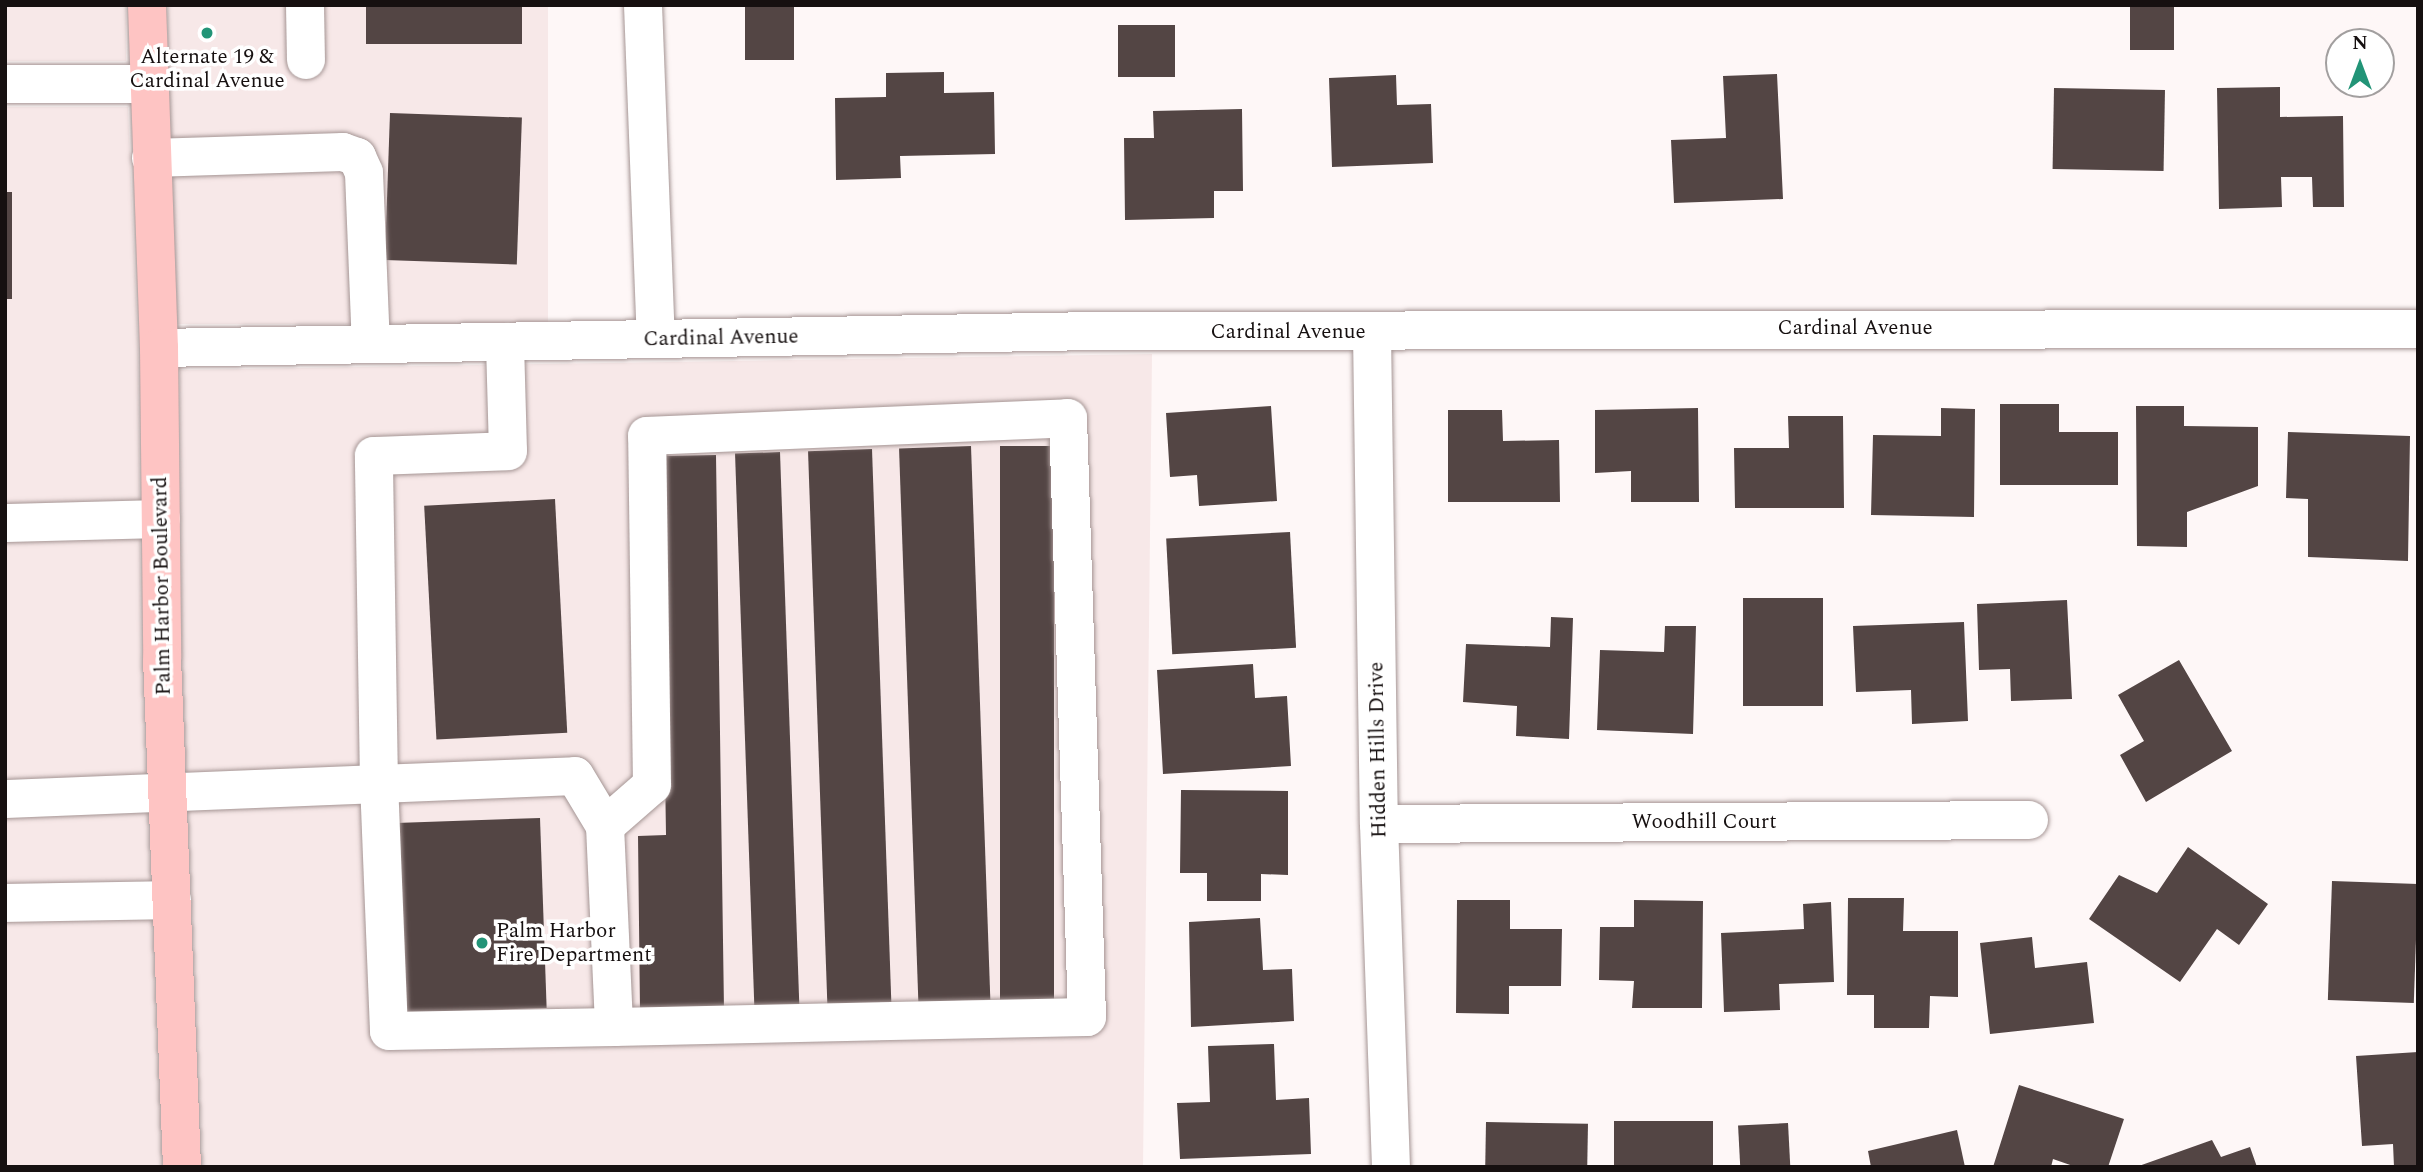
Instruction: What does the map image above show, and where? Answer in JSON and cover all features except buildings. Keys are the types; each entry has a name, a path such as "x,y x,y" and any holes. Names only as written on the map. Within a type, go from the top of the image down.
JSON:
{"main road":[{"name":"Palm Harbor Boulevard","path":"147,5 159,348 168,792 182,1167"}],"street":[{"path":"305,5 306,60"},
{"path":"643,5 656,339"},
{"path":"5,84 150,84"},
{"path":"151,158 343,152 357,157 364,173 371,344"},
{"name":"Cardinal Avenue","path":"159,348 1093,331 2418,329"},
{"name":"Hidden Hills Drive","path":"1372,332 1379,824 1391,1167"},
{"path":"505,342 508,452 374,456 379,784 389,1031 1087,1017 1068,418 647,436 652,785 605,825"},
{"path":"5,523 161,519"},
{"path":"5,799 575,776 605,825 614,1027"},
{"name":"Woodhill Court","path":"1379,824 2029,820"},
{"path":"5,903 173,900"}],"shaded area":[{"path":"5,5 126,5 126,61 5,61"},
{"path":"168,5 548,5 548,324 168,324"},
{"path":"5,107 128,107 138,348 141,659 162,1167 5,1167"},
{"path":"1152,354 1143,1167 203,1167 182,657 180,370"}],"place":[{"name":"Alternate 19 & Cardinal Avenue","path":"207,33"},
{"name":"Palm Harbor Fire Department","path":"482,943"}]}
